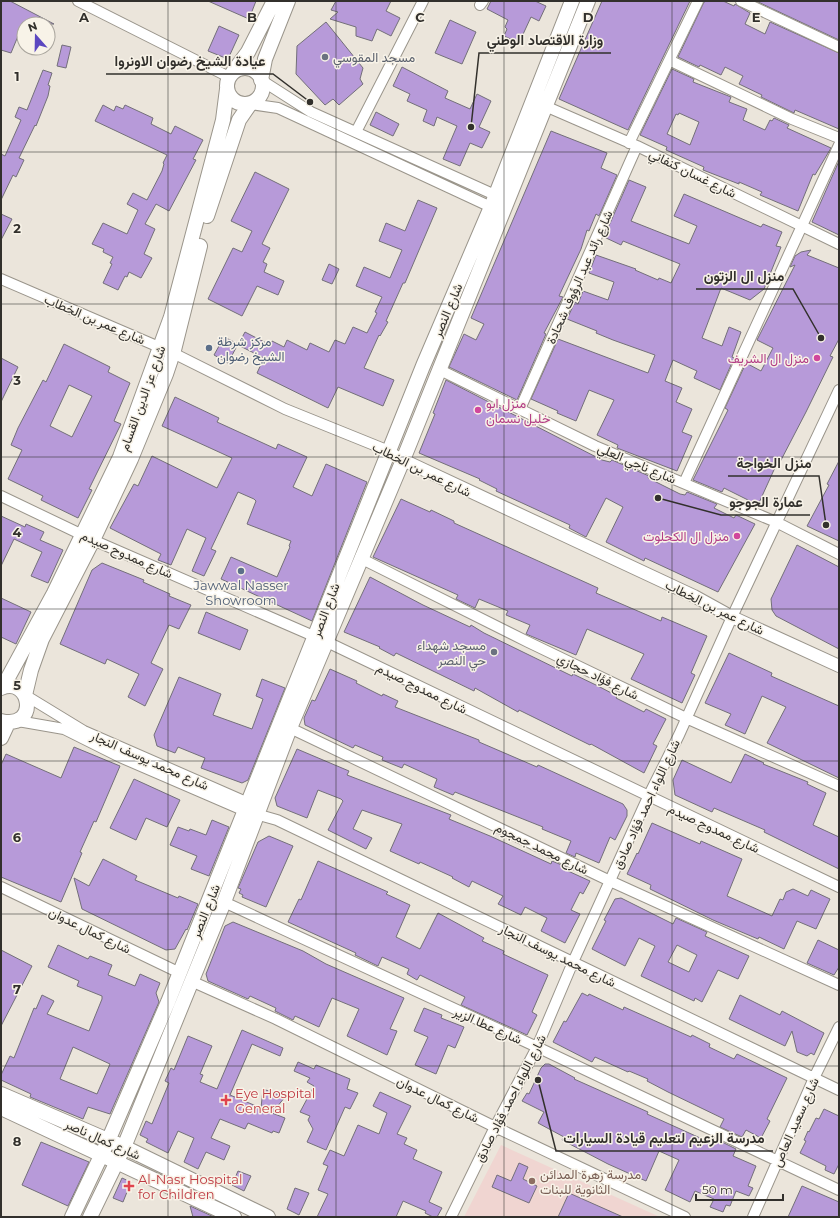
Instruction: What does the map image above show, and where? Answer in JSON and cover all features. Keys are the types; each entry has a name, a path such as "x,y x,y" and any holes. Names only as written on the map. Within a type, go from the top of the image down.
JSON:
{"main road":[{"name":"شارع عز الدين القسام","path":"167,350 223,120 230,79 248,52 274,1"},
{"path":"261,80 256,72 245,68 230,79 229,94 237,102 250,104 259,97 261,92 264,59 288,1"},
{"name":"شارع النصر","path":"72,1217 185,977 224,902 252,809 290,728 320,639 389,451 422,366 493,201 572,1"},
{"name":"شارع النصر","path":"90,1217 124,1148 185,977 320,639 360,558 402,460 588,1"},
{"name":"شارع عز الدين القسام","path":"1,738 9,722 22,717 28,706 25,695 31,670 42,639 88,537 120,457 167,350 210,206 239,120 250,104"},
{"name":"شارع عز الدين القسام","path":"25,695 16,687 2,687 88,537"},
{"name":"شارع كمال ناصر","path":"1,1094 124,1148 268,1217"},
{"name":"شارع كمال ناصر","path":"1,1108 234,1217"}],"street":[{"path":"78,1 230,79"},
{"path":"356,132 423,1"},
{"name":"شارع رائد عبد الرؤوف شحادة","path":"520,409 633,144 698,1"},
{"path":"741,1 839,47"},
{"path":"670,61 792,119 839,138"},
{"path":"261,80 311,112 356,132 493,201"},
{"path":"250,104 278,108 493,201"},
{"name":"شارع غسان كنفاني","path":"545,106 633,144 839,244"},
{"path":"684,483 839,145"},
{"name":"شارع عمر بن الخطاب","path":"1,279 167,350 285,409 389,451 402,460 694,596 732,617 839,666"},
{"name":"شارع ناجي العلي","path":"438,369 596,446 776,522 839,554"},
{"name":"شارع اللواء احمد فؤاد صادق","path":"451,1217 495,1127 537,1047 573,962 648,797 839,390"},
{"name":"شارع ممدوح صيدم","path":"1,496 88,537 320,639 839,887"},
{"name":"شارع فؤاد حجازي","path":"360,558 528,642 686,718 839,786"},
{"name":"شارع محمد يوسف النجار","path":"25,695 84,731 277,820 839,1090"},
{"name":"شارع محمد يوسف النجار","path":"9,722 64,728 120,757 252,809"},
{"name":"شارع محمد جمجوم","path":"290,728 610,881 839,985"},
{"name":"شارع كمال عدوان","path":"1,887 185,977 276,1018 667,1213 685,1217"},
{"name":"شارع عطا الزير","path":"224,902 537,1047 839,1190"},
{"name":"شارع سعيد العاص","path":"752,1217 839,1026"}],"shaded area":[{"name":"مدرسة زهرة المدائن الثانوية للبنات","path":"501,1145 660,1217 464,1217"}],"building":[{"path":"1,1 10,1 39,16 16,16 16,41 11,53 1,50"},
{"path":"208,1 256,1 249,19"},
{"path":"336,1 391,1 386,11 400,18 391,36 377,29 372,41 356,36 356,27 330,19 338,12 331,10"},
{"path":"491,1 535,1 546,6 539,21 531,17 519,43 504,36 507,29 505,27 508,20 487,9"},
{"path":"602,1 690,1 628,130 559,99"},
{"path":"723,1 734,6 735,4 750,13 745,24 765,34 770,22 839,53 839,129 795,110 794,113 761,97 762,95 739,84 743,76 725,67 721,75 678,57 704,2"},
{"path":"756,1 839,1 839,40 775,10"},
{"path":"450,20 476,32 462,64 435,53"},
{"name":"مسجد المقوسي","path":"326,22 363,68 360,79 363,84 339,105 333,99 325,105 296,74 297,46"},
{"path":"219,26 239,35 228,59 208,51"},
{"path":"62,45 71,47 66,68 57,66"},
{"path":"402,67 448,91 445,98 470,109 477,94 491,101 479,127 490,132 482,148 470,143 460,166 443,159 457,126 437,117 434,126 423,121 427,110 407,101 410,94 393,86"},
{"path":"672,69 694,79 693,82 731,97 729,102 747,109 743,120 765,130 770,120 772,121 774,118 789,125 787,128 831,148 815,175 813,174 798,211 760,195 762,192 739,182 739,184 703,170 704,167 666,150 667,147 640,135","holes":["679,113 699,122 690,145 667,134 676,114 678,115"]},
{"path":"43,70 52,73 48,85 50,86 48,96 36,126 35,125 19,158 24,160 16,177 13,175 1,200 1,154 5,156 21,120 15,117 19,107 27,110"},
{"path":"103,105 114,111 116,106 123,109 125,105 153,118 151,124 171,134 175,126 203,140 193,159 196,160 169,211 156,204 145,224 155,229 144,254 152,258 141,278 129,272 127,277 125,276 118,290 103,283 112,264 110,263 113,257 103,252 104,249 92,244 103,223 127,234 138,210 127,204 133,193 147,200 162,171 163,163 167,155 95,121"},
{"path":"376,112 399,124 393,136 370,125"},
{"path":"551,131 607,153 601,168 617,175 599,216 596,214 589,231 587,230 581,249 559,296 563,297 544,333 546,334 517,400 449,367 464,334 476,340 484,324 471,318"},
{"path":"839,161 839,235 812,222"},
{"path":"255,172 289,189 262,244 270,248 263,262 267,264 264,272 284,281 278,295 257,286 242,316 208,299 233,248 242,252 252,231 231,221"},
{"path":"629,180 646,187 631,221 689,244 697,226 674,216 684,194 761,227 763,224 782,232 776,246 781,247 764,289 750,300 721,288 702,338 722,346 729,327 741,332 732,357 734,358 720,390 694,378 697,371 673,360 665,381 682,388 676,402 692,409 682,432 692,436 677,471 617,448 618,445 597,435 614,400 589,390 576,421 531,399 558,339 648,373 655,355 613,340 596,333 597,331 567,319 575,302 578,304 583,291 608,300 614,282 589,273 596,255 636,269 635,270 658,280 659,278 671,283 680,264 623,241 621,245 604,237"},
{"path":"418,200 437,208 405,283 403,283 386,321 388,322 380,336 379,335 364,368 394,380 383,406 338,387 328,408 257,373 264,358 238,345 245,332 270,345 272,341 284,347 287,340 307,350 310,343 329,352 335,340 345,344 353,327 367,333 377,313 375,312 382,297 356,286 364,267 390,278 402,250 379,241 386,223 405,231"},
{"path":"1,214 12,219 1,240"},
{"path":"811,250 807,255 839,268 839,339 830,356 833,357 780,462 778,461 758,505 724,488 722,492 693,480 728,410 725,408 746,363 761,371 773,348 757,340 795,265 790,267 795,256 801,252"},
{"path":"329,264 339,269 332,284 322,280"},
{"path":"224,337 238,344 228,363 214,355"},
{"path":"64,344 110,367 108,372 130,383 114,421 121,424 89,489 92,490 78,518 41,500 43,496 8,479 22,450 11,445 18,428 43,380 46,382","holes":["69,385 92,396 72,437 50,426"]},
{"path":"1,358 18,367 1,402"},
{"path":"446,380 602,460 610,462 612,460 649,476 648,478 680,494 685,495 687,492 717,504 714,508 734,518 736,515 755,524 718,592 645,558 644,561 606,542 623,507 606,498 586,537 569,528 570,525 496,491 497,489 479,480 480,479 419,453 435,414 433,413"},
{"path":"175,397 219,418 217,422 276,449 278,444 307,457 293,487 312,496 326,464 367,482 312,621 221,579 231,557 277,577 290,547 291,541 247,524 256,501 254,499 238,492 211,549 216,551 204,576 192,571 206,538 187,529 171,565 158,560 161,554 110,528 134,484 138,486 152,456 217,488 232,458 162,426"},
{"path":"839,461 839,541 807,526 829,485 827,484"},
{"path":"401,499 430,512 431,510 454,521 454,523 598,588 596,593 661,621 662,617 707,636 691,673 695,675 682,703 631,679 644,654 587,629 576,655 526,634 530,625 506,615 508,611 479,599 475,608 456,599 458,595 373,557"},
{"path":"1,516 25,527 26,524 44,532 40,540 63,550 48,583 31,576 42,552 14,539 1,566"},
{"path":"797,545 839,567 839,649 776,616 772,610 771,599"},
{"path":"102,563 144,580 143,582 170,594 169,596 191,605 179,629 169,625 151,663 163,669 145,706 128,697 139,674 107,659 105,664 60,644 92,570"},
{"path":"370,577 423,605 470,627 471,625 484,633 572,676 573,674 598,686 617,696 616,698 644,712 646,709 666,719 653,744 657,746 644,773 591,744 590,745 519,710 518,712 475,688 474,691 396,653 394,656 379,648 380,647 344,632"},
{"path":"1,598 31,612 16,644 1,637"},
{"path":"206,612 248,630 240,650 198,633"},
{"path":"729,653 772,673 771,676 839,706 839,778 767,743 786,707 762,696 745,734 725,725 731,714 705,703"},
{"path":"330,669 357,681 356,683 382,696 383,694 398,701 395,707 479,740 479,742 537,767 538,765 623,804 627,810 627,816 615,840 610,837 599,863 576,853 575,857 566,853 571,841 542,829 543,827 455,792 453,795 434,787 437,779 404,764 402,768 382,760 383,757 355,745 353,748 305,725 304,718 312,700 315,701"},
{"path":"179,677 221,694 213,715 252,729 263,699 256,696 262,679 285,688 248,780 242,783 201,768 205,758 178,747 175,753 157,746 154,735"},
{"path":"74,747 120,766 96,822 94,821 80,852 82,853 61,902 1,877 1,765 6,754 61,778"},
{"path":"297,749 349,771 347,775 451,815 449,819 551,864 552,861 569,868 568,871 590,881 583,894 580,892 571,910 580,914 565,943 541,931 547,918 525,907 521,915 498,904 503,896 472,881 469,887 452,878 453,877 420,862 419,864 390,851 402,824 362,810 353,829 372,838 366,849 328,830 343,801 341,799 318,790 307,818 277,806 275,798"},
{"path":"745,754 764,763 763,764 808,782 807,784 826,793 813,825 839,837 839,869 764,832 765,830 714,808 712,812 675,795 673,780 682,760 731,783"},
{"path":"134,779 180,800 167,827 146,818 136,840 110,828"},
{"path":"212,820 229,827 209,876 191,869 197,856 170,845 178,827 189,831 190,829 206,835"},
{"path":"652,823 700,844 701,841 742,859 727,896 772,916 780,899 783,900 786,892 793,889 808,896 811,890 830,899 816,929 797,921 784,949 759,937 758,939 713,920 650,889 651,885 627,874"},
{"path":"269,836 293,846 266,907 242,897 243,895 239,893 241,889 238,888 258,842"},
{"path":"103,859 137,876 135,880 178,898 179,896 198,904 187,930 186,929 175,949 166,950 82,909 74,878 89,886"},
{"path":"318,861 388,892 386,894 410,905 396,937 420,949 438,913 484,938 482,941 504,951 503,954 548,975 532,1012 537,1015 527,1035 461,1005 465,997 420,975 417,980 407,974 409,969 382,957 378,966 355,955 356,953 288,922 299,899 301,900"},
{"path":"621,898 673,924 676,918 707,932 705,936 749,956 738,979 718,970 702,1002 695,998 694,1001 641,976 655,946 639,938 625,966 592,949 606,921 604,920 615,899","holes":["677,945 697,955 689,972 668,962"]},
{"path":"233,922 303,951 326,964 404,998 390,1029 397,1031 387,1055 347,1036 359,1009 332,998 319,1027 295,1016 293,1020 275,1011 276,1008 250,996 248,999 208,981 206,974 225,926"},
{"path":"818,940 839,950 839,967 834,975 807,963"},
{"path":"58,945 88,959 90,956 112,965 108,975 135,986 140,974 160,983 156,993 159,1002 110,1114 88,1107 83,1119 30,1097 31,1094 1,1080 1,1075 10,1056 14,1058 34,1008 36,1009 42,995 54,1001 47,1014 89,1031 102,996 77,986 79,981 48,967","holes":["73,1047 110,1064 97,1094 60,1079"]},
{"path":"1,950 32,966 1,1026"},
{"path":"582,993 588,996 589,994 623,1010 624,1007 691,1037 692,1035 710,1044 709,1047 734,1059 737,1054 787,1078 767,1119 770,1121 761,1138 746,1130 742,1137 720,1127 724,1119 647,1081 648,1079 629,1071 628,1072 595,1057 592,1062 553,1042 564,1021 566,1022"},
{"path":"740,995 780,1015 782,1011 824,1033 814,1055 811,1053 807,1056 797,1052 792,1031 785,1046 729,1019"},
{"path":"424,1008 442,1015 441,1018 464,1027 455,1048 448,1045 436,1074 415,1065 428,1037 414,1031"},
{"path":"242,1030 283,1048 280,1056 252,1044 230,1095 261,1108 263,1089 285,1097 272,1113 285,1118 279,1133 273,1131 272,1133 248,1123 245,1129 220,1119 211,1138 230,1146 224,1160 206,1152 198,1169 184,1162 194,1138 178,1131 168,1153 146,1142 148,1139 140,1135 146,1121 152,1124 169,1083 165,1081 171,1068 174,1070 188,1036 212,1046 200,1074 203,1075 200,1082 217,1089"},
{"path":"298,1062 314,1069 316,1065 350,1079 347,1089 358,1093 350,1109 345,1107 326,1150 307,1142 313,1129 308,1120 310,1116 300,1112 314,1086 307,1082 310,1078 294,1071"},
{"path":"545,1064 549,1064 575,1078 574,1079 648,1112 647,1114 709,1142 710,1140 713,1141 714,1138 736,1149 733,1156 756,1166 748,1186 753,1188 749,1196 736,1191 730,1206 726,1205 723,1212 710,1207 714,1199 695,1191 690,1202 665,1190 679,1160 659,1151 646,1181 608,1164 562,1140 564,1137 538,1123 544,1112 522,1101 527,1093 529,1094 541,1068"},
{"path":"380,1092 411,1106 397,1134 407,1138 404,1144 417,1150 413,1159 442,1172 429,1202 442,1208 437,1217 433,1217 425,1213 426,1211 403,1201 396,1217 317,1217 328,1194 318,1190 328,1166 323,1164 330,1150 344,1156 358,1125 379,1134 387,1113 373,1106"},
{"path":"824,1109 839,1116 839,1164 834,1174 825,1170 826,1166 800,1153 806,1141 804,1140 808,1131 809,1132 816,1118 819,1119"},
{"path":"41,1142 89,1162 68,1206 22,1185"},
{"path":"519,1163 528,1167 523,1179 537,1186 529,1203 492,1187 497,1175 511,1181"},
{"path":"238,1171 251,1176 244,1191 232,1185"},
{"path":"122,1178 131,1182 123,1202 113,1198"},
{"path":"802,1186 839,1202 839,1217 788,1217"},
{"path":"295,1188 309,1193 299,1215 287,1209"},
{"path":"569,1193 623,1217 558,1217"},
{"path":"190,1206 214,1217 193,1217"}],"place":[{"name":"مسجد المقوسي","path":"325,57"},
{"name":"عيادة الشيخ رضوان الاونروا","path":"310,102"},
{"name":"وزارة الاقتصاد الوطني","path":"471,127"},
{"name":"منزل ال الزتون","path":"821,338"},
{"name":"مركز شرطة الشيخ رضوان","path":"209,348"},
{"name":"منزل ال الشريف","path":"817,358"},
{"name":"منزل ابو خليل نسمان","path":"478,410"},
{"name":"عمارة الجوجو","path":"658,498"},
{"name":"منزل الخواجة","path":"826,525"},
{"name":"منزل ال الكحلوت","path":"737,536"},
{"name":"Jawwal Nasser Showroom","path":"241,571"},
{"name":"مسجد شهداء حي النصر","path":"494,652"},
{"name":"مدرسة الزعيم لتعليم قيادة السيارات","path":"538,1080"},
{"name":"Eye Hospital General","path":"226,1100"},
{"name":"مدرسة زهرة المدائن الثانوية للبنات","path":"532,1181"},
{"name":"Al-Nasr Hospital for Children","path":"129,1186"}]}
